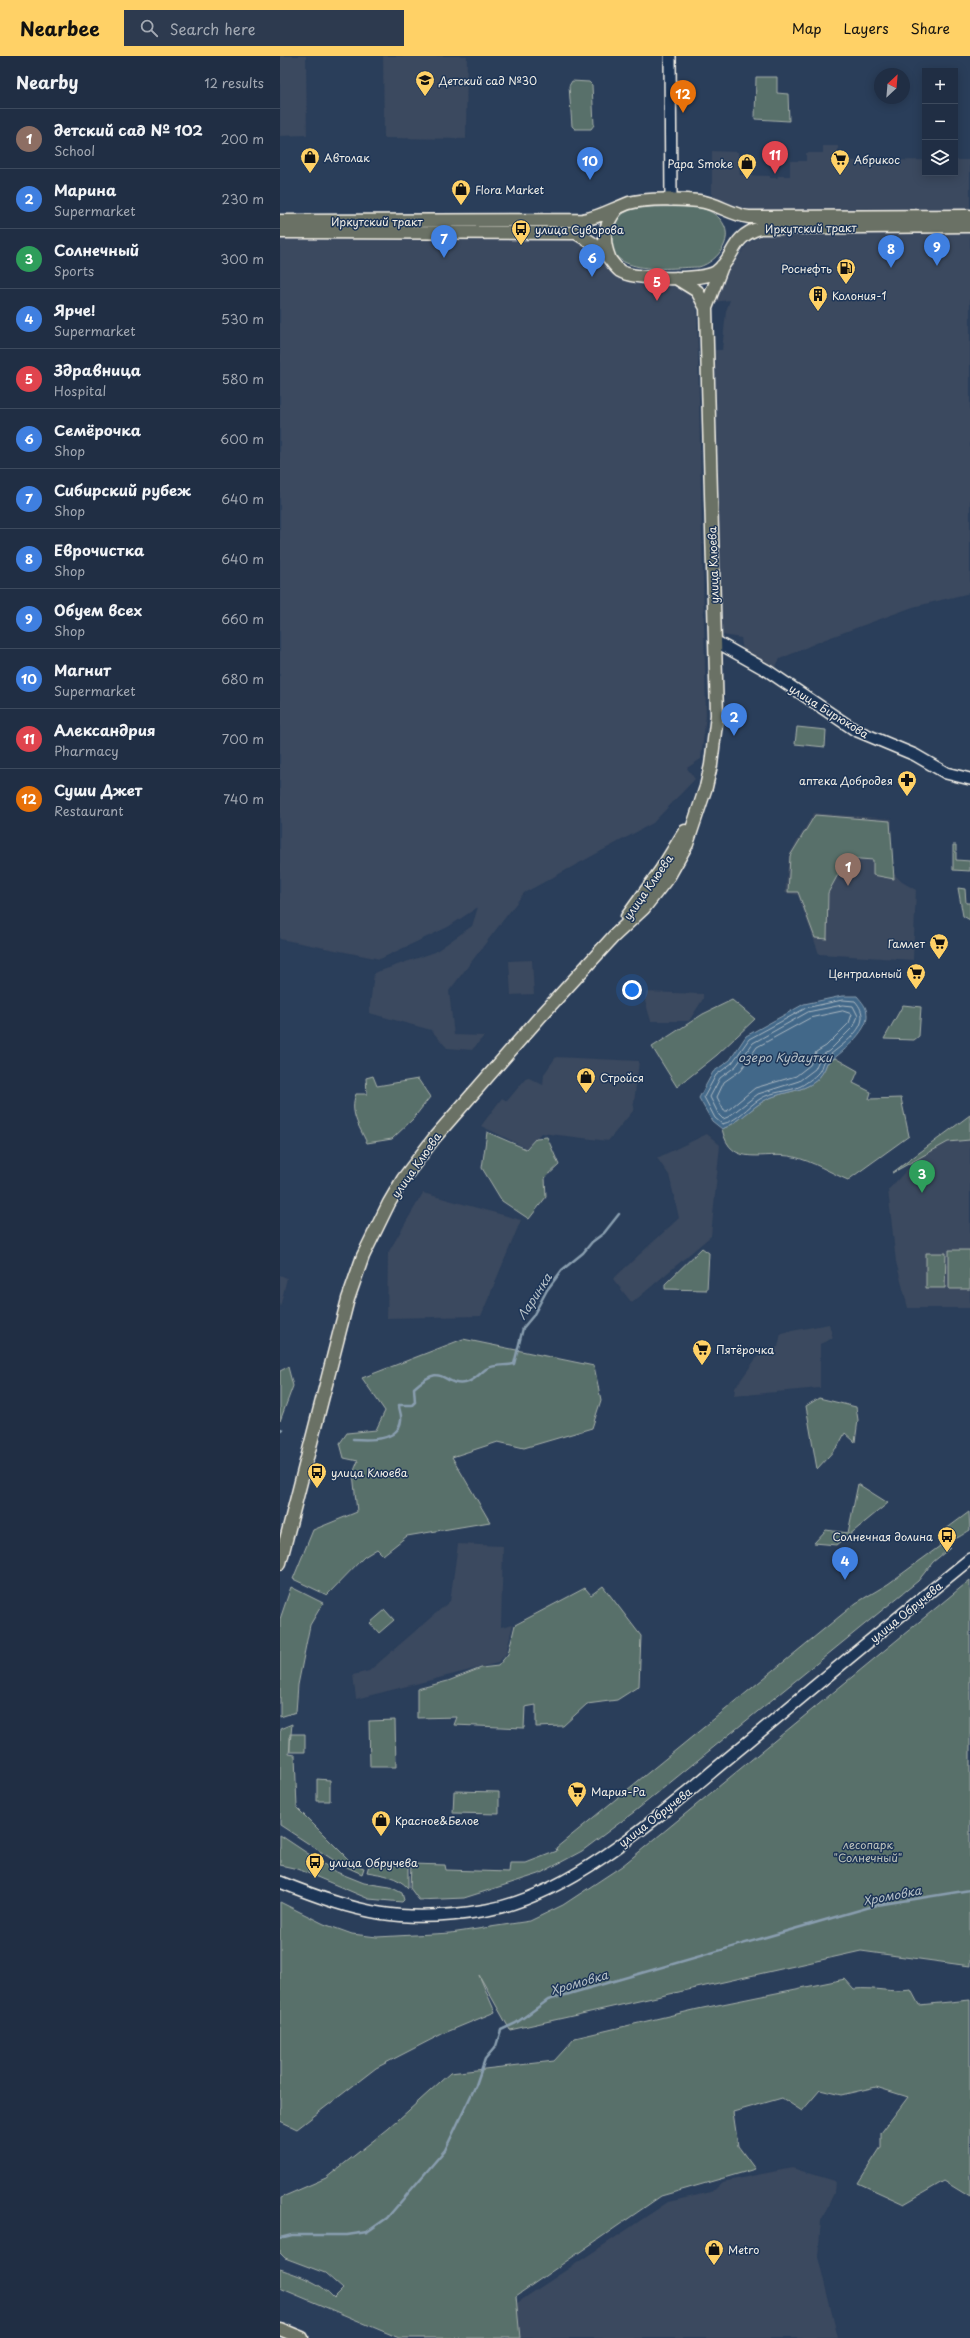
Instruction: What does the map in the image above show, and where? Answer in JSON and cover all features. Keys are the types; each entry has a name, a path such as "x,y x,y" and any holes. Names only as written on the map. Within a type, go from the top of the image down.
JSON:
{"main road":[{"name":"Иркутский тракт","path":"280,221 574,221 597,218 637,201 671,200 700,201 712,204 736,215 749,217 970,216"},
{"name":"Иркутский тракт","path":"609,257 604,244 604,232 608,221 617,209"},
{"name":"Иркутский тракт","path":"280,232 576,233 589,240 609,257 619,270 632,276 673,277 704,276 716,272 722,266 741,238 749,232 760,228 970,226"},
{"name":"улица Клюева","path":"280,1563 348,1299 363,1256 389,1203 403,1179 435,1137 538,1018 614,936 644,908 669,876 687,844 694,818 706,787 715,741 718,686 715,641 706,308 722,266"},
{"path":"673,277 692,286 706,308"},
{"path":"280,2329 302,2338"}],"street":[{"path":"670,56 671,200"},
{"name":"улица Бирюкова","path":"715,641 768,671 855,730 915,755 953,776 970,779"},
{"name":"улица Обручева","path":"280,1882 352,1909 411,1918 434,1918 489,1910 539,1894 578,1873 610,1851 666,1808 970,1559"}],"shaded area":[{"path":"280,56 306,56 307,135 280,136"},
{"name":"Детский сад №30","path":"383,56 467,56 466,139 384,138"},
{"path":"823,146 838,146 838,161 922,160 922,176 958,176 958,160 970,160 970,211 750,210 740,208 712,197 712,151 738,152 740,175 770,176 770,178 790,176 790,161 806,161 806,153 823,153"},
{"path":"970,232 970,593 913,607 823,640 780,659 774,669 743,652 741,638 723,635 722,629 715,350 722,350 726,311 730,300 714,302 722,280 748,243 766,233"},
{"path":"486,236 575,238 586,244 615,275 630,282 644,286 676,285 687,290 694,296 697,306 706,715 701,759 687,768 695,779 653,823 524,893 449,991 454,1035 484,1036 472,1050 447,1048 431,1030 369,1013 374,973 435,952 472,926 478,907 448,927 380,959 280,939 280,238"},
{"path":"814,813 892,819 890,870 902,882 916,890 913,960 819,954 798,895 785,893 789,855"},
{"path":"532,960 534,994 511,995 509,961"},
{"path":"646,992 703,994 703,999 689,1021 651,1021 645,1001"},
{"path":"556,1057 639,1061 633,1111 608,1141 541,1133 526,1148 481,1126 502,1098 507,1101 527,1077 543,1085 544,1074"},
{"path":"707,1134 720,1145 711,1236 632,1303 613,1279 679,1218 669,1175 657,1158"},
{"path":"970,1140 970,1308 908,1308 896,1262 888,1190 917,1159 945,1142"},
{"path":"423,1193 521,1220 481,1316 387,1318 388,1253"},
{"path":"280,1275 287,1278 280,1307"},
{"path":"829,1324 833,1338 820,1344 820,1388 734,1396 735,1388 760,1353 778,1347 781,1333"},
{"path":"458,1544 503,1546 501,1627 513,1624 506,1654 498,1663 356,1699 353,1675 369,1671 450,1601"},
{"path":"792,2168 835,2181 834,2193 821,2221 818,2257 838,2338 520,2338 517,2303 668,2202 711,2192 722,2182"}],"green space":[{"path":"756,77 777,77 777,93 788,94 789,121 755,119"},
{"path":"572,81 589,82 592,85 594,125 591,129 575,129 572,126 569,86"},
{"path":"652,207 698,207 715,214 725,226 726,233 726,241 723,248 713,260 706,264 699,267 643,267 629,264 618,258 612,248 610,234 612,227 619,217 628,211"},
{"path":"797,727 826,730 825,747 795,744"},
{"path":"815,815 890,821 894,879 873,875 873,860 847,858 828,893 827,939 815,938 798,892 788,892 790,856"},
{"path":"953,845 956,845 956,860 970,861 970,871 953,870"},
{"path":"958,888 965,889 966,903 970,903 970,920 963,916"},
{"path":"732,1000 755,1019 717,1055 677,1087 652,1047 703,1014"},
{"path":"903,1005 921,1007 919,1036 914,1040 884,1039"},
{"path":"835,1058 858,1071 853,1083 871,1092 869,1099 901,1098 909,1136 848,1180 815,1164 794,1157 783,1155 750,1156 741,1154 733,1150 726,1142 722,1129 738,1120 771,1097 808,1086 816,1081 822,1074 827,1063"},
{"path":"373,1076 377,1086 418,1079 430,1097 413,1119 392,1139 367,1143 354,1113 354,1101 356,1094 367,1094 366,1078"},
{"path":"970,1115 970,1140 948,1142 892,1173"},
{"path":"487,1132 526,1149 536,1138 547,1137 559,1165 545,1178 546,1197 529,1219 502,1201 482,1168"},
{"path":"702,1248 709,1253 707,1290 665,1289 665,1284"},
{"path":"949,1250 970,1250 970,1289 949,1289"},
{"path":"926,1253 946,1253 945,1288 926,1288"},
{"path":"463,1339 594,1366 601,1400 592,1428 524,1448 498,1442 452,1457 490,1522 407,1536 383,1555 377,1549 364,1557 327,1595 293,1579 313,1530 357,1512 353,1473 358,1461 344,1458 340,1443 347,1433 376,1430 385,1411 362,1378"},
{"path":"288,1367 293,1386 280,1421 280,1371"},
{"path":"819,1398 856,1407 858,1420 855,1442 845,1433 838,1446 817,1469 806,1406"},
{"path":"858,1484 888,1503 837,1545 814,1543 826,1530 848,1533"},
{"path":"969,1512 970,1530 954,1539 943,1538 938,1535"},
{"path":"939,1539 950,1548 933,1562 918,1581 634,1812 582,1851 539,1874 464,1898 419,1900 410,1888 411,1864 445,1865 446,1870 509,1872 510,1863 526,1863 557,1851 556,1848 856,1603 888,1584 940,1546"},
{"name":"лесопарк \"Солнечный\"","path":"970,1580 970,1966 861,1951 510,2030 479,1975 495,2012 442,2034 376,2068 297,2129 280,2121 280,1902 324,1924 352,1934 377,1937 451,1933 530,1921 563,1905 622,1866"},
{"path":"603,1586 641,1636 639,1686 617,1700 587,1704 563,1726 536,1727 536,1705 525,1707 524,1728 454,1725 457,1717 417,1718 417,1689 448,1681 481,1668 498,1666 508,1654 515,1625 585,1588 591,1595"},
{"path":"291,1587 323,1603 310,1625 298,1685 296,1712 280,1717 280,1619"},
{"path":"385,1610 394,1620 379,1633 370,1623"},
{"path":"395,1720 396,1767 370,1767 369,1721"},
{"path":"292,1724 289,1754 295,1755 297,1808 353,1864 364,1868 362,1874 338,1863 280,1825 280,1729"},
{"path":"290,1734 305,1734 305,1752 290,1752"},
{"path":"317,1779 330,1780 330,1801 317,1801"},
{"path":"454,1791 499,1792 499,1814 453,1813"},
{"path":"280,1835 334,1871 364,1883 390,1887 402,1893 404,1900 402,1902 369,1899 298,1869 280,1865"},
{"path":"369,1865 408,1865 408,1888 394,1878 367,1872"},
{"path":"845,1979 854,1989 897,1991 911,1990 919,2005 970,2000 970,2197 944,2181 904,2204 858,2183 881,2147 881,2133 908,2097 876,2087 841,2095 820,2090 802,2111 782,2098 733,2112 738,2146 755,2169 661,2196 516,2296 520,2338 399,2338 280,2288 280,2269 316,2284 334,2298 343,2289 325,2273 285,2258 280,2253 280,2198 326,2178 388,2129 450,2073 554,2061 575,2038 698,2009"}],"water":[{"name":"озеро Кудаутки","path":"842,996 857,996 866,1010 866,1021 863,1028 852,1042 839,1055 827,1063 822,1074 816,1081 808,1086 771,1097 738,1120 722,1129 712,1121 699,1098 713,1072 730,1060 746,1036 804,1004"}],"waterway":[{"name":"Ларинка","path":"353,1439 367,1440 382,1438 395,1432 399,1427 401,1420 399,1405 412,1405 415,1402 414,1388 432,1376 438,1375 452,1382 465,1383 474,1379 489,1367 514,1364 523,1328 533,1316 547,1290 562,1270 604,1233 619,1214"},
{"name":"Хромовка","path":"280,2238 292,2235 347,2235 367,2232 387,2218 445,2150 476,2085 485,2059 496,2046 501,2030 516,2023 548,2000 877,1905 970,1890"}],"place":[{"name":"Детский сад №30","path":"425,97"},
{"name":"Суши Джет","path":"683,113"},
{"name":"Автолак","path":"310,174"},
{"name":"Александрия","path":"775,174"},
{"name":"Абрикос","path":"840,176"},
{"name":"Магнит","path":"590,180"},
{"name":"Papa Smoke","path":"747,180"},
{"name":"Flora Market","path":"461,206"},
{"name":"улица Суворова","path":"521,246"},
{"name":"Сибирский рубеж","path":"444,258"},
{"name":"Обуем всех","path":"937,266"},
{"name":"Еврочистка","path":"891,268"},
{"name":"Cемёрочка","path":"592,277"},
{"name":"Роснефть","path":"846,285"},
{"name":"Здравница","path":"657,301"},
{"name":"Колония-1","path":"818,312"},
{"name":"Марина","path":"734,736"},
{"name":"аптека Добродея","path":"907,797"},
{"name":"детский сад № 102","path":"848,886"},
{"name":"Гамлет","path":"939,960"},
{"name":"Центральный","path":"916,990"},
{"name":"Стройся","path":"586,1094"},
{"name":"Солнечный","path":"922,1193"},
{"name":"Пятёрочка","path":"702,1366"},
{"name":"улица Клюева","path":"317,1489"},
{"name":"Солнечная долина","path":"947,1553"},
{"name":"Ярче!","path":"845,1580"},
{"name":"Мария-Ра","path":"577,1808"},
{"name":"Красное&Белое","path":"381,1837"},
{"name":"улица Обручева","path":"315,1879"},
{"name":"Metro","path":"714,2266"}]}
